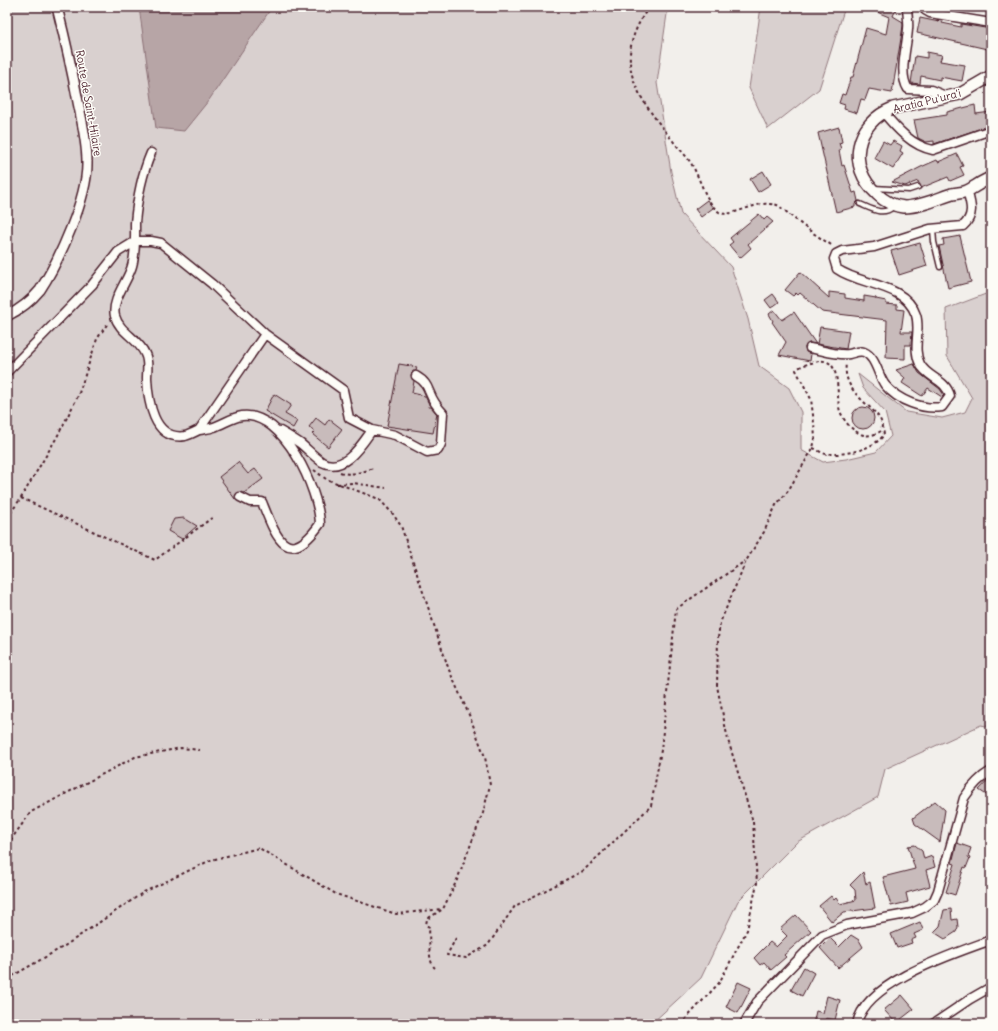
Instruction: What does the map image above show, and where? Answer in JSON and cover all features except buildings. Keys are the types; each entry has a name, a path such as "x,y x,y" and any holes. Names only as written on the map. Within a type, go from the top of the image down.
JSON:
{"main road":[{"name":"Aratia Pu'ura'i","path":"991,76 960,94 899,107 883,112 864,133 857,155 858,165 871,189 883,200 904,207 914,206 967,191 991,178"}],"street":[{"name":"Route de Saint-Hilaire","path":"7,316 20,309 39,290 63,247 81,199 88,163 66,41 57,7"},
{"path":"907,7 908,28 904,60 904,84 908,89 931,90 948,97"},
{"path":"924,7 925,10 930,13 991,23"},
{"path":"883,112 902,133 914,142 933,150 991,130"},
{"path":"150,153 145,167 135,223 132,242 132,265 115,305 115,317 145,353 148,363 148,393 150,408 164,431 175,435 185,436 242,416 256,417 292,437 323,462 333,464 344,462 362,445 372,430"},
{"path":"810,348 849,354 857,351 865,352 872,359 884,385 897,396 931,409 942,407 947,402 950,396 948,389 944,384 922,368 918,360 916,348 916,316 911,305 903,297 894,292 844,275 837,269 834,259 836,254 842,251 874,247 933,229 963,226 968,222 971,211 967,191"},
{"path":"7,372 92,284 118,252 132,242 161,243 212,284 265,334 343,390 350,418 372,430 395,435 427,452 438,450 441,444 443,413 434,402 428,386 423,379 416,376"},
{"path":"199,430 265,334"},
{"path":"240,497 250,502 262,502 280,542 287,546 300,546 320,524 320,514 300,461 281,435 268,424"},
{"path":"744,1024 757,1002 822,935 846,925 912,913 925,907 934,900 938,891 964,798 972,786 980,778 991,771"},
{"path":"857,1024 873,997 883,989 914,971 991,940"},
{"path":"933,1024 991,986"}],"lane":[{"path":"871,189 884,188 909,190 918,187"},
{"path":"860,204 883,212 888,211 896,205"},
{"path":"933,229 934,242 940,267"}],"path":[{"path":"649,7 641,18 631,43 629,58 631,75 638,94 692,165 706,193 718,212 724,215 753,205 766,203 777,205 820,238 842,251"},
{"path":"7,518 21,498 57,437 78,396 97,339 105,327 115,317"},
{"path":"812,448 825,454 860,450 880,440 884,435 877,414 858,398 850,387 845,369 849,354"},
{"path":"680,1024 719,983 747,930 757,883 753,822 728,740 717,686 718,638 720,623 746,561 764,532 776,505 788,491 815,440 811,399 796,370 801,365 818,361 828,363 834,367 837,382 839,410 844,418 856,432 863,435 870,436 881,431 882,427"},
{"path":"323,462 334,470 346,474 363,472 374,468"},
{"path":"313,469 326,479 336,484 379,499 393,514 401,526 449,670 470,716 485,757 490,785 489,796 459,874 443,909 427,919 426,925 429,926 429,953 432,966 435,968"},
{"path":"336,484 353,484 386,488"},
{"path":"21,498 155,560 213,517"},
{"path":"456,938 447,955 466,958 488,945 515,906 584,871 651,806 661,750 676,609 746,561"},
{"path":"7,845 31,812 135,757 181,748 200,750"},
{"path":"7,979 63,947 144,892 211,860 259,848 336,894 396,914 443,909"}],"shaded area":[{"path":"7,7 668,7 657,83 671,172 681,214 731,267 748,319 759,366 789,388 801,412 801,450 823,462 846,459 876,452 891,436 885,412 863,388 858,374 906,412 942,418 965,412 972,398 947,356 946,309 991,292 991,727 981,725 885,769 878,797 797,842 738,901 701,978 651,1024 7,1024"},
{"path":"139,7 270,7 270,10 209,100 184,131 156,128"},
{"path":"761,7 845,7 819,89 768,129 749,88"}]}
